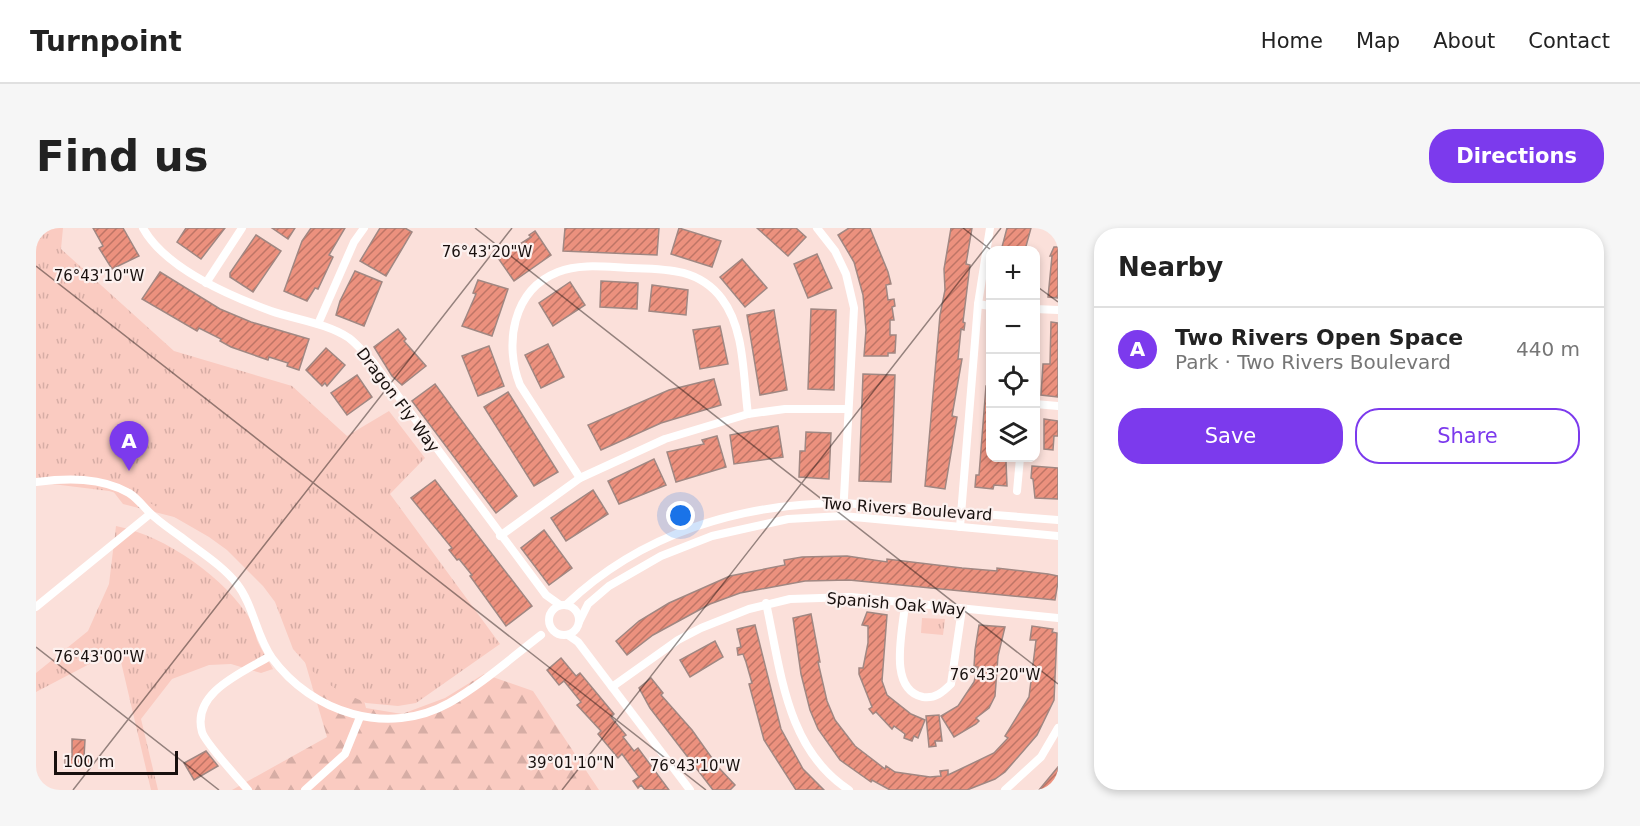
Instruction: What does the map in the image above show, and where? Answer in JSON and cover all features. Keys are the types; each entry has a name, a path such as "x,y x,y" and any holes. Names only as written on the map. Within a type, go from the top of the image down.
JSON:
{"street":[{"name":"Dragon Fly Way","path":"143,228 153,243 206,283 241,300 318,324 350,338 372,361 546,596 563,605"},
{"path":"206,283 242,228"},
{"path":"318,324 354,242 364,228"},
{"path":"817,228 839,259 846,274 854,308 843,516"},
{"path":"960,527 978,304 990,228"},
{"path":"579,478 520,386 514,370 512,351 515,320 522,303 533,289 558,272 586,266 668,269 691,274 704,281 722,298 734,320 748,414"},
{"path":"978,304 986,305"},
{"path":"1040,309 1058,310"},
{"path":"1040,404 1058,406"},
{"path":"500,536 579,478 665,439 748,414 785,409 848,409"},
{"path":"1017,491 1020,462"},
{"name":"Two Rivers Boulevard","path":"36,482 71,478 111,486 130,494 150,514 219,566 237,584 255,615 270,656 296,684 321,702 360,717 406,718 448,703 541,635 556,633 568,635 578,625 588,604 609,586 636,569 689,544 729,531 788,519 843,516 1058,536"},
{"name":"Two Rivers Boulevard","path":"541,635 550,615 602,573 628,556 682,530 763,510 844,503 1058,520"},
{"path":"36,607 150,514"},
{"name":"Dragon Fly Way","path":"546,596 550,615"},
{"name":"Spanish Oak Way","path":"612,687 678,640 729,615 766,603 821,597 851,597 1058,618"},
{"path":"766,603 791,713 799,734 823,769 849,790"},
{"path":"905,604 900,673 907,688 925,697 934,697 951,684 962,609"},
{"path":"563,605 576,610 578,642"},
{"path":"550,615 552,630 556,633"},
{"path":"568,635 578,642 690,790"},
{"path":"248,790 202,733 202,711 217,688 270,656"},
{"path":"305,790 345,754 360,717"},
{"path":"1005,790 1041,757 1058,728"}],"green space":[{"path":"36,228 63,228 61,249 174,351 292,386 347,436 389,411 425,458 390,494 500,644 416,703 398,706 366,703 336,689 317,676 293,649 275,602 263,586 227,550 209,537 150,503 109,491 36,482"},
{"path":"189,370 383,488 362,693 366,708 402,714 445,698 484,674 533,691 599,790 232,790 327,737 298,638 250,550 186,520 123,504 67,432"},
{"path":"116,526 155,539 193,561 211,575 241,606 252,622 257,640 273,669 261,673 231,664 209,665 172,679 141,719 158,790 151,790 118,649 36,692 36,673 88,631 109,584"},
{"path":"922,618 945,619 943,635 921,633"}],"building":[{"path":"93,228 123,228 139,256 112,269 99,248 103,246"},
{"path":"186,228 225,228 201,259 177,242"},
{"path":"272,228 295,228 288,239"},
{"path":"311,228 345,228 329,255 333,257 318,289 315,288 307,301 284,291 302,241"},
{"path":"380,228 405,228 412,232 386,276 360,261"},
{"path":"565,228 659,228 657,255 563,251"},
{"path":"679,228 721,241 712,267 671,254"},
{"path":"757,228 796,228 806,237 788,256"},
{"path":"849,228 870,228 888,272 891,284 886,285 888,300 894,299 895,306 892,307 894,320 890,320 890,335 896,335 895,353 888,353 888,356 864,356 866,330 863,295 854,262 838,235"},
{"path":"951,228 972,228 966,264 970,265 963,322 965,323 964,330 961,329 958,359 962,359 952,416 957,417 945,489 925,486 940,315 945,290 944,269"},
{"path":"1007,228 1031,228 1026,246 1002,246"},
{"path":"535,231 551,255 514,281 498,258 531,237 529,235"},
{"path":"256,235 281,251 253,292 230,277 230,273"},
{"path":"1054,247 1058,247 1058,298 1048,297 1052,256 1050,256"},
{"path":"817,254 832,288 808,298 794,264"},
{"path":"742,259 767,288 745,307 720,277"},
{"path":"355,271 382,282 364,326 336,315 340,301"},
{"path":"160,272 220,309 251,322 309,339 299,370 287,366 288,363 269,357 268,360 231,347 220,341 221,339 199,328 197,331 142,299"},
{"path":"478,280 508,289 492,336 462,326 476,294 473,293"},
{"path":"601,281 638,283 637,309 600,307"},
{"path":"570,282 585,305 553,326 539,303"},
{"path":"652,285 688,290 686,315 649,311"},
{"path":"811,309 836,310 834,390 808,389"},
{"path":"774,310 787,390 760,395 747,315"},
{"path":"1051,322 1058,323 1058,397 1041,395 1043,364 1050,364"},
{"path":"720,326 728,364 700,369 693,330"},
{"path":"398,329 406,339 404,341 426,366 402,385 392,376 374,347"},
{"path":"548,344 564,377 541,388 525,355"},
{"path":"489,346 504,386 478,396 462,356"},
{"path":"326,348 345,365 327,386 325,383 322,386 306,370"},
{"path":"863,374 895,375 891,482 859,481"},
{"path":"357,375 372,397 347,415 331,393"},
{"path":"714,379 721,405 661,423 601,450 588,425 669,390"},
{"path":"435,384 517,496 496,513 412,401"},
{"path":"986,386 986,462 1006,462 1007,486 994,485 993,489 975,487 976,475 979,475"},
{"path":"508,392 558,472 534,486 484,407"},
{"path":"1044,419 1058,421 1058,436 1054,436 1053,450 1044,449"},
{"path":"778,426 783,457 734,464 730,435"},
{"path":"806,432 831,433 829,479 799,477 800,451 805,451"},
{"path":"717,436 726,467 676,482 667,452 704,444 702,440"},
{"path":"654,459 666,485 619,504 608,481"},
{"path":"1032,466 1058,468 1058,499 1035,498 1031,478"},
{"path":"435,480 532,606 506,626 470,576 472,575 449,550 452,548 411,498"},
{"path":"593,490 608,514 566,541 551,518"},
{"path":"544,530 572,568 549,585 521,548"},
{"path":"847,556 887,562 887,559 997,571 997,568 1058,576 1055,600 849,580 805,581 740,593 710,604 653,635 627,655 616,641 639,621 669,603 730,576 785,565 784,560 802,557"},
{"path":"867,612 887,615 882,681 887,695 911,714 925,720 918,738 914,736 912,741 904,738 905,734 894,726 892,729 876,712 873,714 869,709 872,707 859,674 859,668 863,668 868,643 868,626 862,625"},
{"path":"811,614 820,662 818,662 827,701 835,720 855,746 885,769 886,766 895,772 930,777 941,776 940,771 948,770 948,775 994,753 1008,738 1005,736 1029,697 1036,640 1030,640 1032,626 1053,629 1052,632 1057,633 1054,700 1037,735 1005,772 995,779 967,790 890,790 872,780 871,782 840,760 818,729 810,710 801,674 793,618"},
{"path":"755,625 781,729 803,769 824,790 796,790 764,740 749,684 752,683 746,662 743,654 738,655 737,648 741,647 737,629"},
{"path":"979,625 1005,627 998,656 995,696 989,708 976,718 979,721 976,724 954,737 941,716 958,706 974,682 978,667 974,667"},
{"path":"715,641 723,657 690,677 680,660"},
{"path":"561,658 576,676 580,673 614,714 611,717 626,735 623,737 634,751 638,748 669,790 645,790 641,785 638,788 633,781 639,777 622,754 618,758 598,734 601,731 577,705 581,702 564,681 559,685 547,670"},
{"path":"651,678 663,693 661,695 735,785 730,790 713,790 650,708 639,688"},
{"path":"939,715 942,741 935,741 936,746 929,747 926,716"},
{"path":"72,739 85,740 84,757 90,757 90,765 65,765 65,755 72,757"},
{"path":"206,751 218,766 194,780 184,763"},
{"path":"1058,767 1058,790 1039,790"}],"place":[{"name":"Two Rivers Open Space","path":"129,471"}]}
